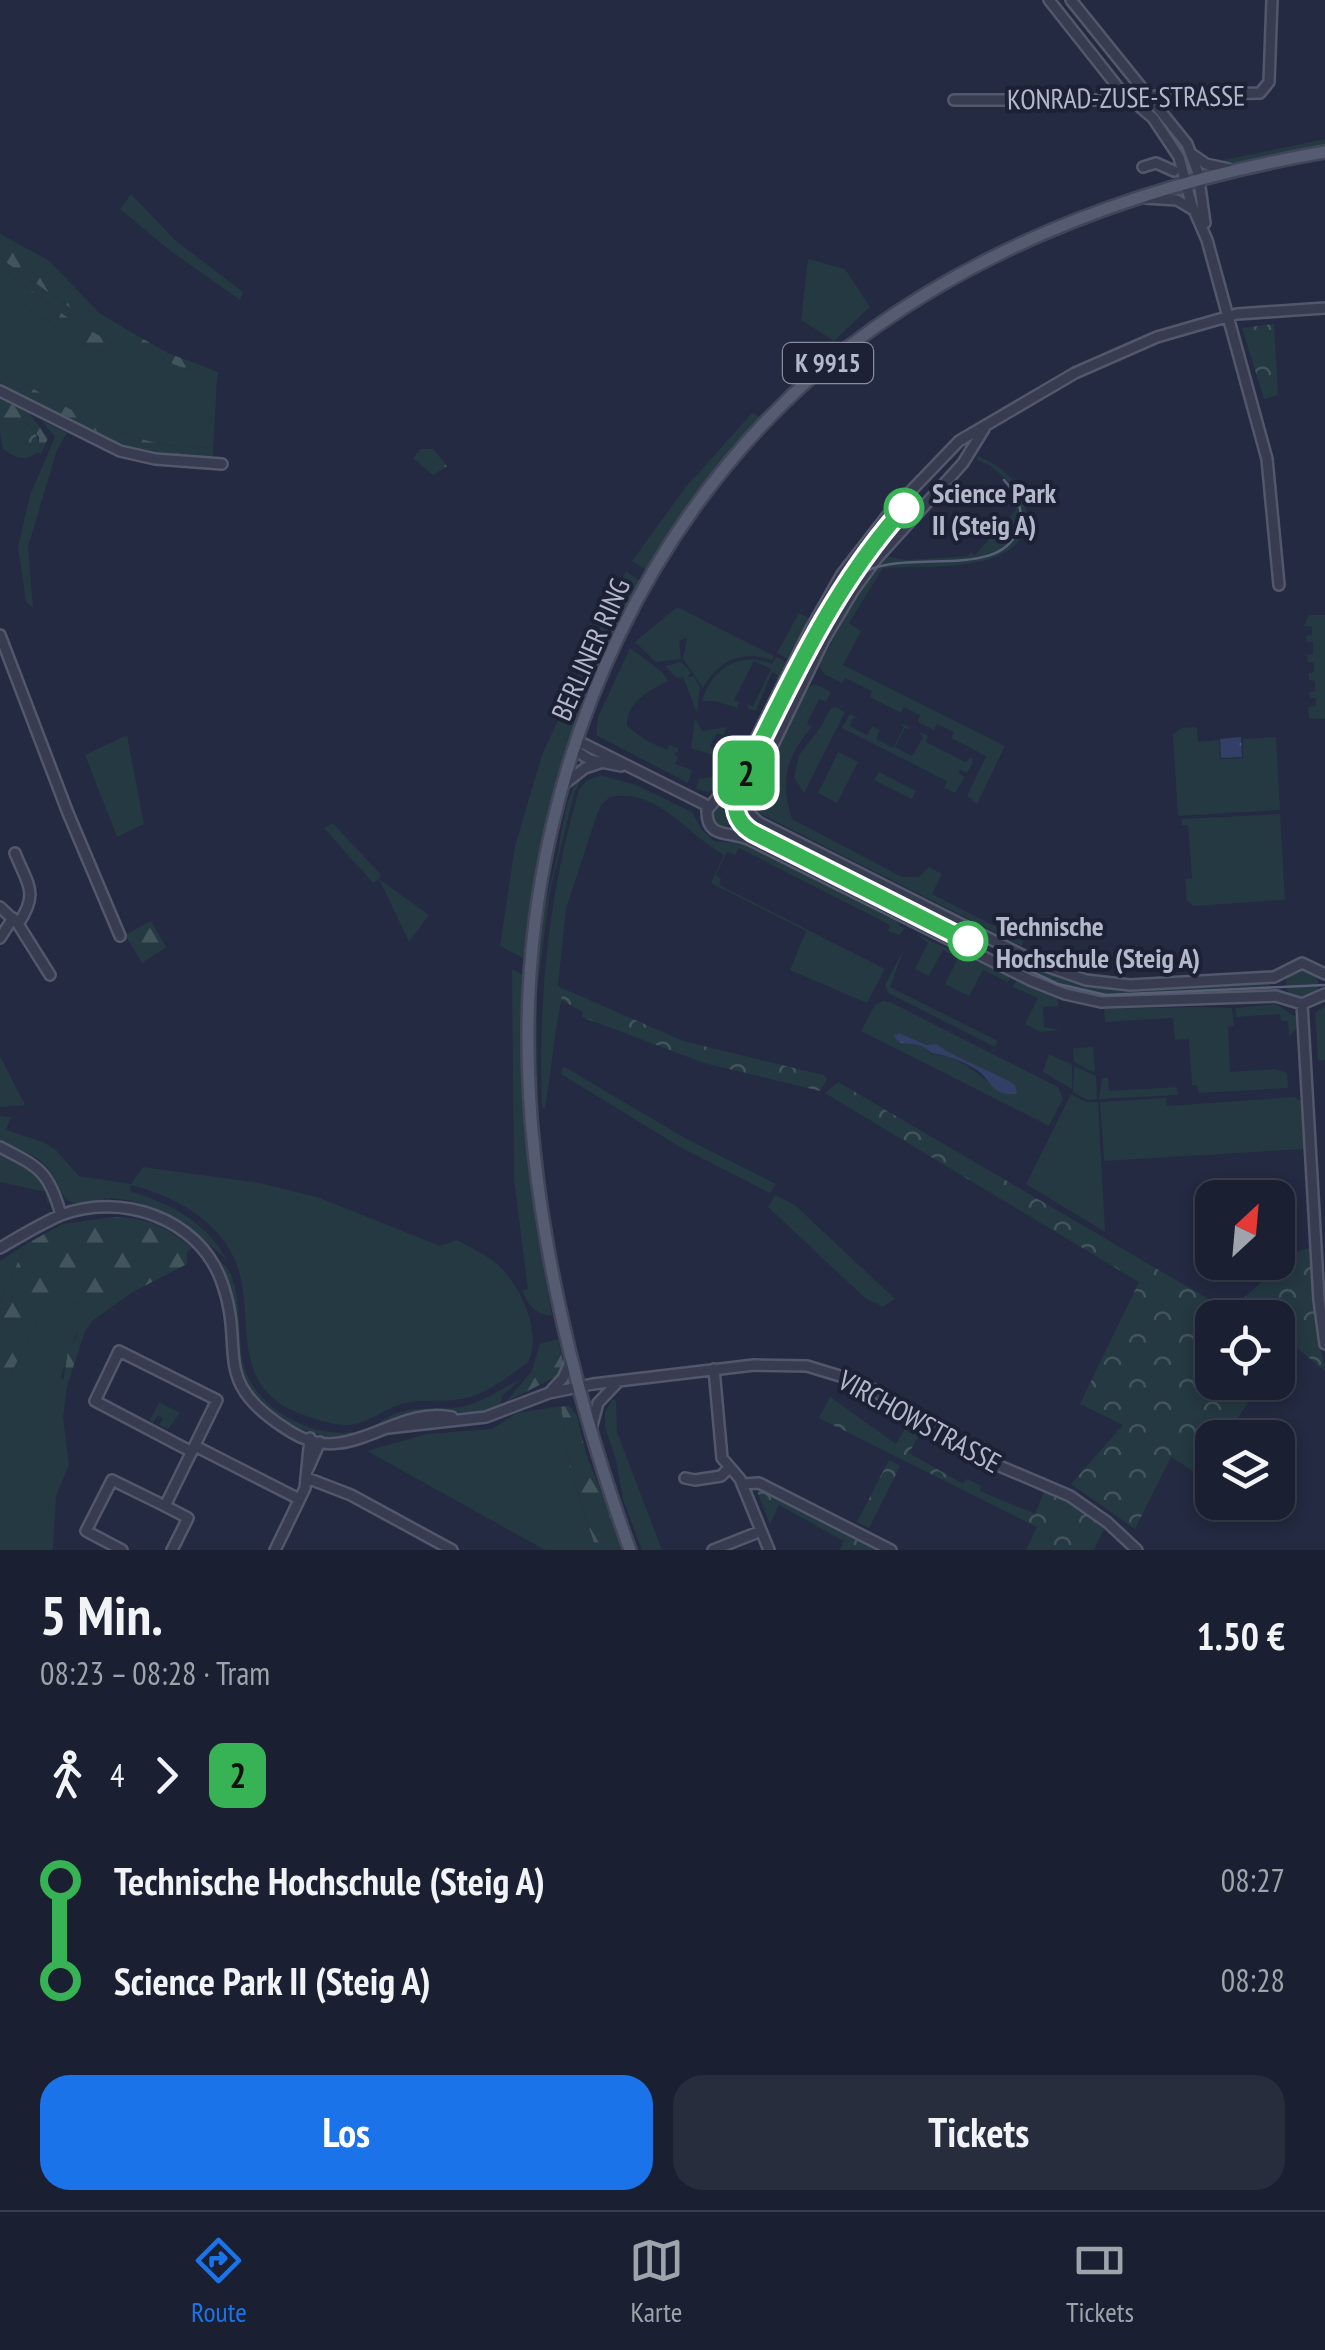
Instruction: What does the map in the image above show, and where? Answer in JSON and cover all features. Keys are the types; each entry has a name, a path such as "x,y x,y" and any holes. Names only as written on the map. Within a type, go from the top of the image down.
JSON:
{"main road":[{"name":"BERLINER RING","path":"630,1550 591,1432 560,1299 536,1172 528,1031 538,900 562,790 575,744 625,622 670,543 714,481 790,397 871,329 950,280 1040,234 1137,198 1325,152"}],"street":[{"path":"1048,0 1130,99 1150,114 1171,141 1193,182 1269,469 1279,585"},
{"path":"1071,0 1192,153 1210,166 1242,170"},
{"name":"KONRAD-ZUSE-STRASSE","path":"954,100 1130,99 1263,92 1269,79 1272,0"},
{"path":"1192,153 1196,213 1207,240"},
{"path":"1143,162 1174,171"},
{"path":"1137,198 1178,200 1196,213"},
{"path":"721,795 735,796 760,824 1028,958 1072,976 1107,984 1137,985 1272,977 1302,964 1321,972 1320,996 1302,1004 1274,996 1123,1004 1065,994 752,840 720,834 706,817 708,806 732,785 808,632 842,574 882,522 964,437 1103,359 1158,336 1228,316 1325,308"},
{"path":"0,391 120,451 155,459 222,464"},
{"path":"734,834 744,827 748,796 758,773 853,590 958,469 986,428"},
{"path":"943,455 958,469"},
{"path":"0,634 120,936"},
{"path":"575,744 585,757 630,768"},
{"path":"575,744 708,806"},
{"path":"562,790 576,773 602,762"},
{"path":"0,938 28,909 31,892 15,853"},
{"path":"0,907 16,921 50,975"},
{"path":"1285,972 1281,984 1288,999"},
{"path":"1302,1004 1319,1300 1325,1344"},
{"path":"0,1148 41,1170 51,1184 61,1216"},
{"path":"0,1248 61,1216 87,1210 131,1208 159,1216 205,1250 221,1278 228,1307 233,1367 239,1382 262,1413 293,1434 315,1440 306,1461 308,1474 300,1499 275,1550"},
{"path":"165,1506 193,1449 217,1400 119,1351 96,1397 98,1405 193,1449 300,1499"},
{"path":"549,1393 563,1378 573,1357"},
{"name":"VIRCHOWSTRASSE","path":"315,1440 355,1442 388,1428 486,1417 549,1393 621,1380 714,1369 798,1365 863,1383 967,1452 1070,1496 1137,1550"},
{"path":"714,1369 722,1458 743,1484 769,1550"},
{"path":"591,1432 598,1403 621,1380"},
{"path":"686,1478 722,1476 729,1468"},
{"path":"308,1474 452,1550"},
{"path":"122,1550 86,1531 112,1480 188,1518 172,1550"},
{"path":"743,1484 758,1483 891,1550"},
{"path":"714,1550 761,1530"}],"green space":[{"path":"1325,139 1325,145 1233,164 1214,162"},
{"path":"131,194 176,241 243,292 240,300 120,209"},
{"path":"0,234 48,260 99,313 168,353 218,372 217,381 93,324 0,258"},
{"path":"0,258 93,324 217,381 213,448 165,444 119,431 0,369 0,287 67,336 102,353 111,342 71,320 4,271 0,273"},
{"path":"808,259 845,269 870,307 834,341 801,320"},
{"path":"4,271 71,320 111,342 102,353 67,336 0,287 0,273"},
{"path":"1274,324 1278,395 1264,399 1242,328"},
{"path":"0,369 119,431 165,444 213,448 213,458 160,455 115,441 0,383"},
{"path":"0,399 29,413 48,438 44,447 27,423 5,423 0,434"},
{"path":"752,413 762,418 687,508 646,570 632,561 685,488"},
{"path":"18,419 35,432 39,445 44,447 41,454 20,458 3,449 0,434 5,423"},
{"path":"41,420 67,433 57,450 28,547 33,608 26,602 18,547 30,495 55,437"},
{"path":"421,449 433,449 447,466 433,475 413,458"},
{"path":"978,456 994,464 1019,488 1025,505 1025,528 1015,545 998,556 976,562 883,568 849,623 861,631 843,665 1005,746 977,804 967,796 986,756 951,738 954,732 937,724 934,730 918,722 920,715 904,707 901,713 870,697 872,691 845,678 842,683 824,674 819,666 853,602 886,556 906,560 968,556 971,552 975,555 1016,510 1010,483 991,466 977,460"},
{"path":"897,529 834,613 750,787 737,781 833,595 874,538 860,561"},
{"path":"626,571 639,581 596,672 563,764 539,858 523,958 500,946 515,846 542,755"},
{"path":"677,607 774,656 772,660 750,656 732,660 716,670 703,688 683,659 687,638 679,641 681,659 656,662 635,642"},
{"path":"799,613 809,618 788,659 777,653"},
{"path":"1309,615 1325,615 1325,719 1309,718 1308,707 1316,706 1316,698 1310,698 1309,692 1315,691 1315,681 1309,680 1308,673 1314,672 1314,662 1308,662 1307,655 1313,654 1313,642 1307,642 1306,636 1312,635 1312,627 1304,626"},
{"path":"630,648 668,681 635,704 627,726 667,750 670,745 678,748 674,753 678,758 675,764 692,770 688,783 596,735 598,717"},
{"path":"776,657 787,662 762,712 778,675 772,672 756,711 748,709 747,704 753,706 771,669 754,661 734,700 739,703 737,708 702,701 713,679 729,665 749,660 772,664"},
{"path":"681,662 691,672 688,677 694,676 700,687 697,713 683,677 677,678 665,666"},
{"path":"815,684 831,692 826,702 819,699 807,724 812,727 791,759 786,793 792,819 902,877 919,877 929,867 942,874 932,894 1024,941 1022,946 755,811 754,797 808,688"},
{"path":"831,708 845,712 804,793 794,778 799,755"},
{"path":"850,714 859,719 853,718 850,726 867,735 872,726 880,730 876,739 893,748 904,727 900,723 908,726 910,730 905,728 895,747 912,756 923,737 918,731 928,736 926,742 966,762 971,757 973,763 967,773 958,773 965,777 955,793 944,788 947,781 842,728"},
{"path":"695,718 702,731 727,727 723,735 717,733 710,746 716,750 713,755 691,748"},
{"path":"1197,727 1198,742 1219,740 1220,759 1243,758 1243,739 1276,737 1280,810 1178,816 1173,735 1181,728"},
{"path":"127,735 144,824 117,837 85,755"},
{"path":"838,752 858,762 837,803 818,793"},
{"path":"735,763 725,785 708,792 696,789 699,779 722,774"},
{"path":"585,772 574,794 550,892 537,992 538,1110 551,1227 539,1155 533,1081 535,970 542,924 566,809"},
{"path":"879,772 916,791 912,799 874,780"},
{"path":"600,775 636,785 692,812 714,841 744,844 900,923 905,928 899,935 888,931 890,925 739,848 735,855 727,852 716,875 721,879 719,885 885,969 867,1003 790,970 806,931 711,883 724,855 658,806 627,796 610,797 597,814 566,909 558,986 564,989 545,1108 542,1107 544,987 553,908 579,790 586,781"},
{"path":"723,805 731,808 731,824 723,827 715,824 712,816 715,808"},
{"path":"1280,814 1285,900 1193,906 1187,900 1185,879 1192,878 1188,825 1182,825 1182,819"},
{"path":"333,823 381,875 379,879 373,883 324,828"},
{"path":"762,826 877,885 885,893 882,899 755,840"},
{"path":"379,879 429,915 409,942"},
{"path":"151,921 166,947 142,963 125,935"},
{"path":"916,934 1010,977 1008,982 983,970 969,996 945,984 958,958 943,950 929,976 915,969 928,943"},
{"path":"904,949 890,987 998,1041 995,1047 888,993 885,985"},
{"path":"1017,959 1096,984 1270,980 1270,994 1095,999 1032,978 1014,966"},
{"path":"1302,968 1313,973 1318,984 1313,995 1302,1000 1291,995 1286,984 1291,973"},
{"path":"512,969 523,975 525,1122 536,1226 552,1316 533,1308 522,1291 528,1289 514,1180"},
{"path":"1016,981 1058,999 1058,1006 1043,1007 1044,1027 1060,1030 1041,1032 1025,1024 1038,998 1013,987"},
{"path":"564,989 683,1041 827,1079 820,1091 704,1063 582,1017 583,1012 561,1000"},
{"path":"890,1002 1058,1087 1063,1099 1049,1126 861,1031 875,1005","holes":["897,1033 998,1076 1009,1095 954,1059 899,1042"]},
{"path":"1276,1004 1296,1017 1296,1029 1289,1036 1288,1021 1281,1021 1280,1014 1236,1017 1236,1008"},
{"path":"1325,1006 1325,1060 1318,1061 1315,1013"},
{"path":"1232,1008 1234,1026 1228,1027 1230,1072 1275,1069 1287,1073 1288,1088 1199,1093 1196,1085 1192,1085 1189,1039 1175,1040 1173,1018 1105,1022 1104,1009"},
{"path":"1093,1047 1095,1073 1074,1062 1073,1048"},
{"path":"1049,1054 1072,1065 1072,1089 1043,1072"},
{"path":"0,1056 25,1105 0,1107"},
{"path":"563,1066 685,1138 776,1184 770,1193 680,1147 561,1074"},
{"path":"1074,1066 1096,1076 1097,1099 1088,1100 1073,1092"},
{"path":"1102,1078 1108,1078 1109,1091 1177,1087 1178,1095 1099,1099"},
{"path":"838,1082 1210,1300 1195,1300 1195,1400 1250,1400 1236,1420 1195,1420 1195,1472 1171,1457 1135,1529 1071,1484 1123,1425 1080,1404 1139,1282 825,1093"},
{"path":"1071,1094 1086,1102 1098,1102 1105,1232 1026,1184"},
{"path":"1295,1097 1302,1102 1305,1149 1104,1161 1100,1102 1166,1098 1167,1106"},
{"path":"0,1116 11,1117 6,1130 56,1150 79,1176 131,1184 143,1167 259,1183 317,1197 440,1246 457,1240 492,1260 519,1293 530,1321 529,1361 495,1386 475,1395 402,1404 354,1424 335,1424 301,1414 275,1400 259,1382 251,1362 237,1266 226,1244 207,1223 171,1199 131,1185 130,1191 173,1208 198,1224 227,1260 156,1209 122,1199 104,1198 101,1204 67,1200 43,1163 0,1141"},
{"path":"0,1152 38,1171 53,1199 47,1204 46,1192 0,1182"},
{"path":"775,1195 795,1205 895,1299 883,1307 865,1298 768,1207"},
{"path":"112,1217 146,1221 172,1234 192,1248 187,1252 187,1264 131,1293 92,1321 67,1386 63,1383 68,1351 86,1307 65,1297 58,1302 48,1299 0,1396 0,1302 26,1244 63,1224"},
{"path":"26,1244 0,1302 0,1261"},
{"path":"1311,1247 1314,1304 1325,1299 1325,1315 1316,1322 1325,1371 1295,1346 1295,1300 1242,1300 1264,1280 1295,1280 1295,1253"},
{"path":"222,1263 236,1293 247,1375 269,1405 303,1425 321,1431 359,1431 408,1410 469,1405 520,1380 502,1396 500,1406 489,1410 409,1414 351,1436 315,1433 298,1427 265,1407 243,1378 237,1361 230,1301 218,1264"},
{"path":"65,1297 86,1307 61,1376 67,1386 63,1417 69,1465 56,1496 53,1550 0,1550 0,1396 48,1299"},
{"path":"558,1339 563,1362 559,1375 506,1402 532,1371 540,1344"},
{"path":"830,1397 896,1444 910,1420 922,1429 909,1453 963,1484 967,1479 981,1486 980,1491 1035,1514 1045,1489 1076,1505 1105,1527 1094,1550 1026,1550 1037,1527 819,1418"},
{"path":"613,1399 617,1432 662,1550 642,1550 623,1500 605,1427 605,1412"},
{"path":"159,1402 180,1413 168,1429 159,1425 163,1419 158,1415 153,1423 150,1420"},
{"path":"569,1405 577,1416 586,1454 625,1550 586,1550 594,1543 571,1473 561,1407"},
{"path":"561,1406 571,1473 594,1544 586,1550 545,1550 367,1451 426,1434 492,1429 517,1413"},
{"path":"889,1460 900,1466 869,1528 857,1522"},
{"path":"762,1490 883,1550 840,1550 844,1541 779,1505 770,1524 757,1491"}],"water":[{"path":"1241,737 1242,757 1221,758 1220,739"},
{"path":"899,1033 927,1045 936,1044 1005,1079 1015,1085 1017,1094 1002,1093 977,1070 960,1061 899,1042 894,1036"}],"tram line":[{"path":"900,902 753,827 742,812 741,795 818,633 846,588 875,568 975,559 996,553 1012,541 1020,521 1017,499 1004,480"},
{"name":"2","path":"904,508 882,532 830,606 738,788 735,808 740,822 752,832 968,941"},
{"path":"849,575 882,531"},
{"path":"997,955 1058,984 1106,995 1325,985"}],"place":[{"name":"Science Park II (Steig A)","path":"904,508"},
{"name":"Technische Hochschule (Steig A)","path":"968,941"}]}
